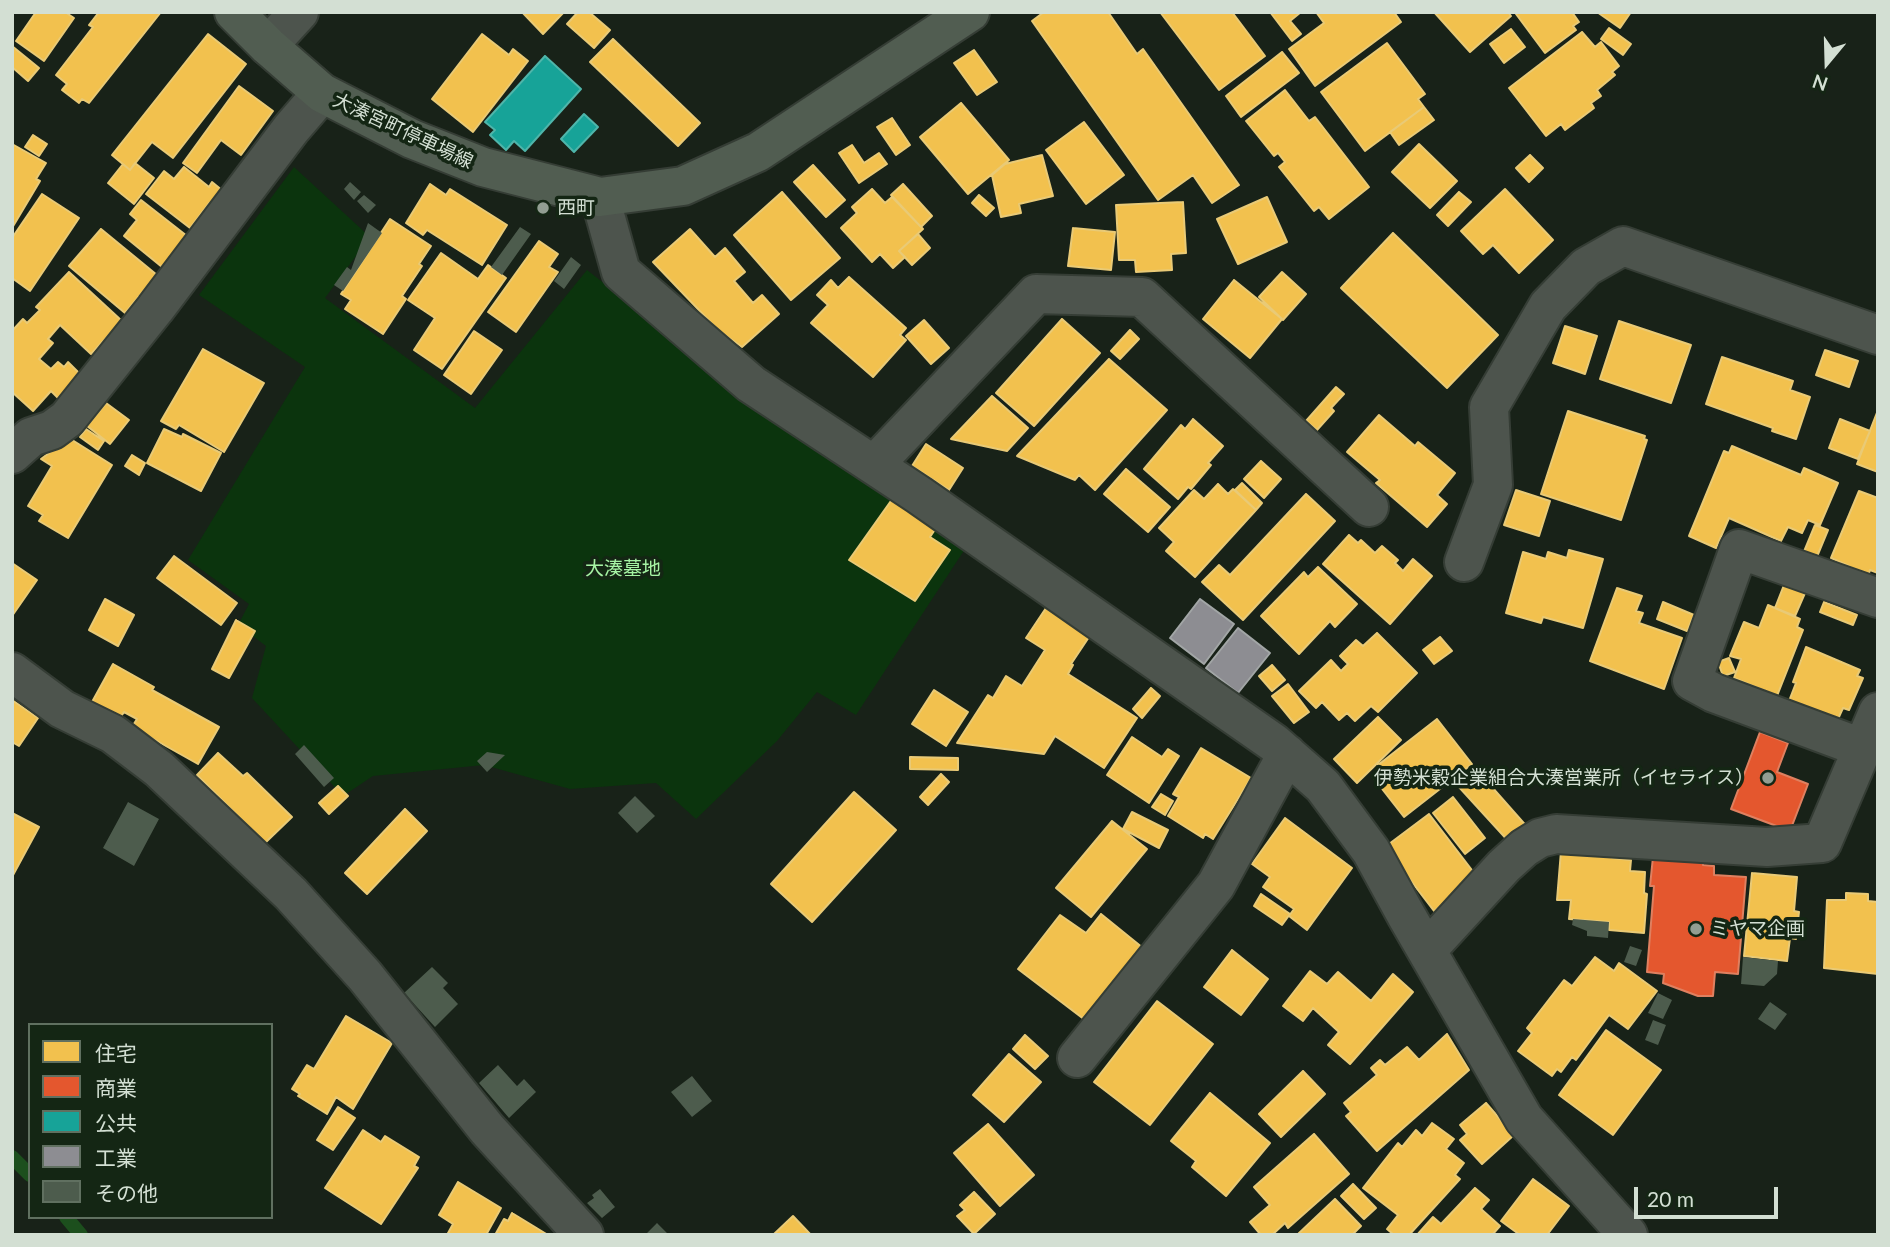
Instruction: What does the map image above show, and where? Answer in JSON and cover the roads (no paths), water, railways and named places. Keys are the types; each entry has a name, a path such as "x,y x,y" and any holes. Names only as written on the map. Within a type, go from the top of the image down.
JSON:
{"main road":[{"name":"大湊宮町停車場線","path":"234,12 268,46 323,93 412,139 483,167 600,197 683,186 758,152 970,12"}],"street":[{"path":"268,46 299,12"},
{"path":"19,437 52,429 67,419 155,309 290,129 323,93"},
{"path":"600,197 621,272 751,384 874,465 1262,735 1323,786 1371,851 1524,1119 1628,1235"},
{"path":"1464,562 1493,485 1489,407 1548,306 1586,267 1623,246 1878,335"},
{"path":"874,465 1036,294 1142,297 1369,507"},
{"path":"1862,748 1714,693 1692,681 1739,549 1878,598"},
{"path":"12,672 62,709 113,734 159,769 291,894 365,975 487,1129 584,1235"},
{"path":"1427,950 1504,866 1540,838 1556,834 1767,847 1822,843 1878,712"},
{"path":"1077,1058 1216,885 1287,754"}],"waterway":[{"path":"12,1157 28,1173"},
{"path":"68,1219 81,1235"}],"place":[{"name":"西町","path":"543,208"},
{"name":"伊勢米穀企業組合大湊営業所（イセライス）","path":"1768,778"},
{"name":"ミヤマ企画","path":"1696,929"}],"park label":[{"name":"大湊墓地","path":"623,569"}]}
